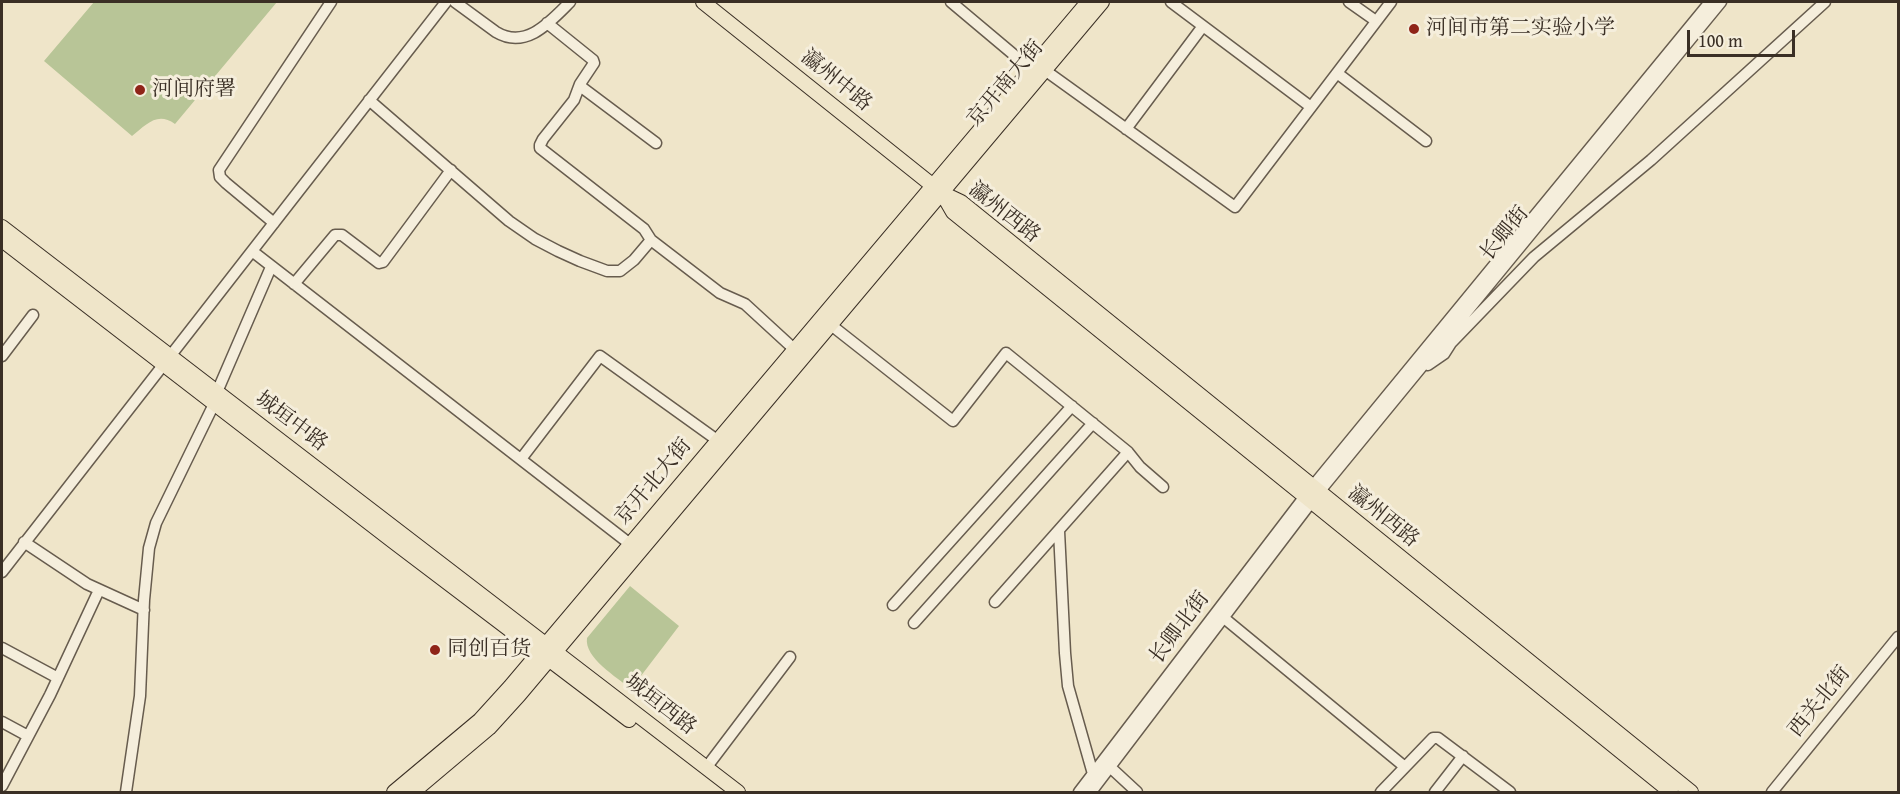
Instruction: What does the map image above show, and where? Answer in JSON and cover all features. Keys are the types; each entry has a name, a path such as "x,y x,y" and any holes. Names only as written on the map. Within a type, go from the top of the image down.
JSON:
{"main road":[{"name":"瀛州中路","path":"704,2 937,190"},
{"name":"京开南大街","path":"1039,70 1088,2"},
{"name":"京开南大街","path":"937,190 1039,70 1102,2"},
{"name":"京开北大街","path":"394,792 480,720 547,652 831,325 937,190"},
{"name":"京开北大街","path":"413,792 489,728 630,544 794,349 937,190"},
{"name":"瀛州西路","path":"937,190 960,202 1671,792"},
{"name":"城垣中路","path":"2,226 167,360 547,652"},
{"name":"城垣中路","path":"2,240 167,360"},
{"name":"瀛州西路","path":"1312,494 1691,792"},
{"name":"城垣西路","path":"547,652 738,792"},
{"name":"城垣西路","path":"547,652 724,792"}],"street":[{"path":"274,223 226,183 220,177 219,170 331,2"},
{"path":"454,2 503,36 512,37 530,36 537,32 570,2"},
{"path":"951,2 1039,70 1235,207 1391,2"},
{"path":"1171,2 1311,107"},
{"path":"1349,2 1376,21"},
{"name":"长卿街","path":"1312,494 1710,2"},
{"name":"长卿街","path":"1312,494 1416,374 1721,2"},
{"path":"1416,374 1444,354 1451,343 1534,257 1651,160 1825,2"},
{"path":"2,572 443,3"},
{"path":"547,23 594,63 574,100 543,139 540,148 644,229 651,240 720,293 746,304 794,349"},
{"path":"1126,129 1203,26"},
{"path":"1337,73 1425,141"},
{"path":"580,86 656,143"},
{"path":"369,100 509,221 558,251 607,271 620,271 634,260 651,240"},
{"path":"294,284 335,235 339,234 379,263 383,262 451,170"},
{"path":"252,251 630,544"},
{"path":"126,792 140,696 147,563 156,524 216,398 271,267"},
{"path":"2,355 33,315"},
{"path":"831,325 953,421 1006,353 1128,452 1140,467 1163,487"},
{"path":"521,459 600,356 717,440"},
{"path":"893,605 1072,406"},
{"path":"915,623 1093,423"},
{"path":"995,603 1128,452"},
{"name":"长卿北街","path":"1091,792 1224,618 1312,494"},
{"name":"长卿北街","path":"1079,792 1312,494"},
{"path":"1059,531 1068,686 1093,774"},
{"path":"24,543 99,590 144,609"},
{"path":"2,786 58,678 99,590"},
{"path":"1224,618 1406,767"},
{"name":"西关北街","path":"1772,792 1899,637"},
{"path":"2,648 58,678"},
{"path":"706,768 790,657"},
{"path":"2,722 28,736"},
{"path":"1381,792 1432,738 1438,738 1510,792"},
{"path":"1435,792 1463,756"},
{"path":"1110,768 1137,792"}],"green space":[{"name":"河间府署","path":"94,2 277,2 175,124 169,120 157,119 132,136 44,61"},
{"path":"630,586 679,626 631,689 596,660 587,645 587,638"}],"place":[{"name":"河间市第二实验小学","path":"1414,29"},
{"name":"河间府署","path":"140,90"},
{"name":"同创百货","path":"435,650"}]}
